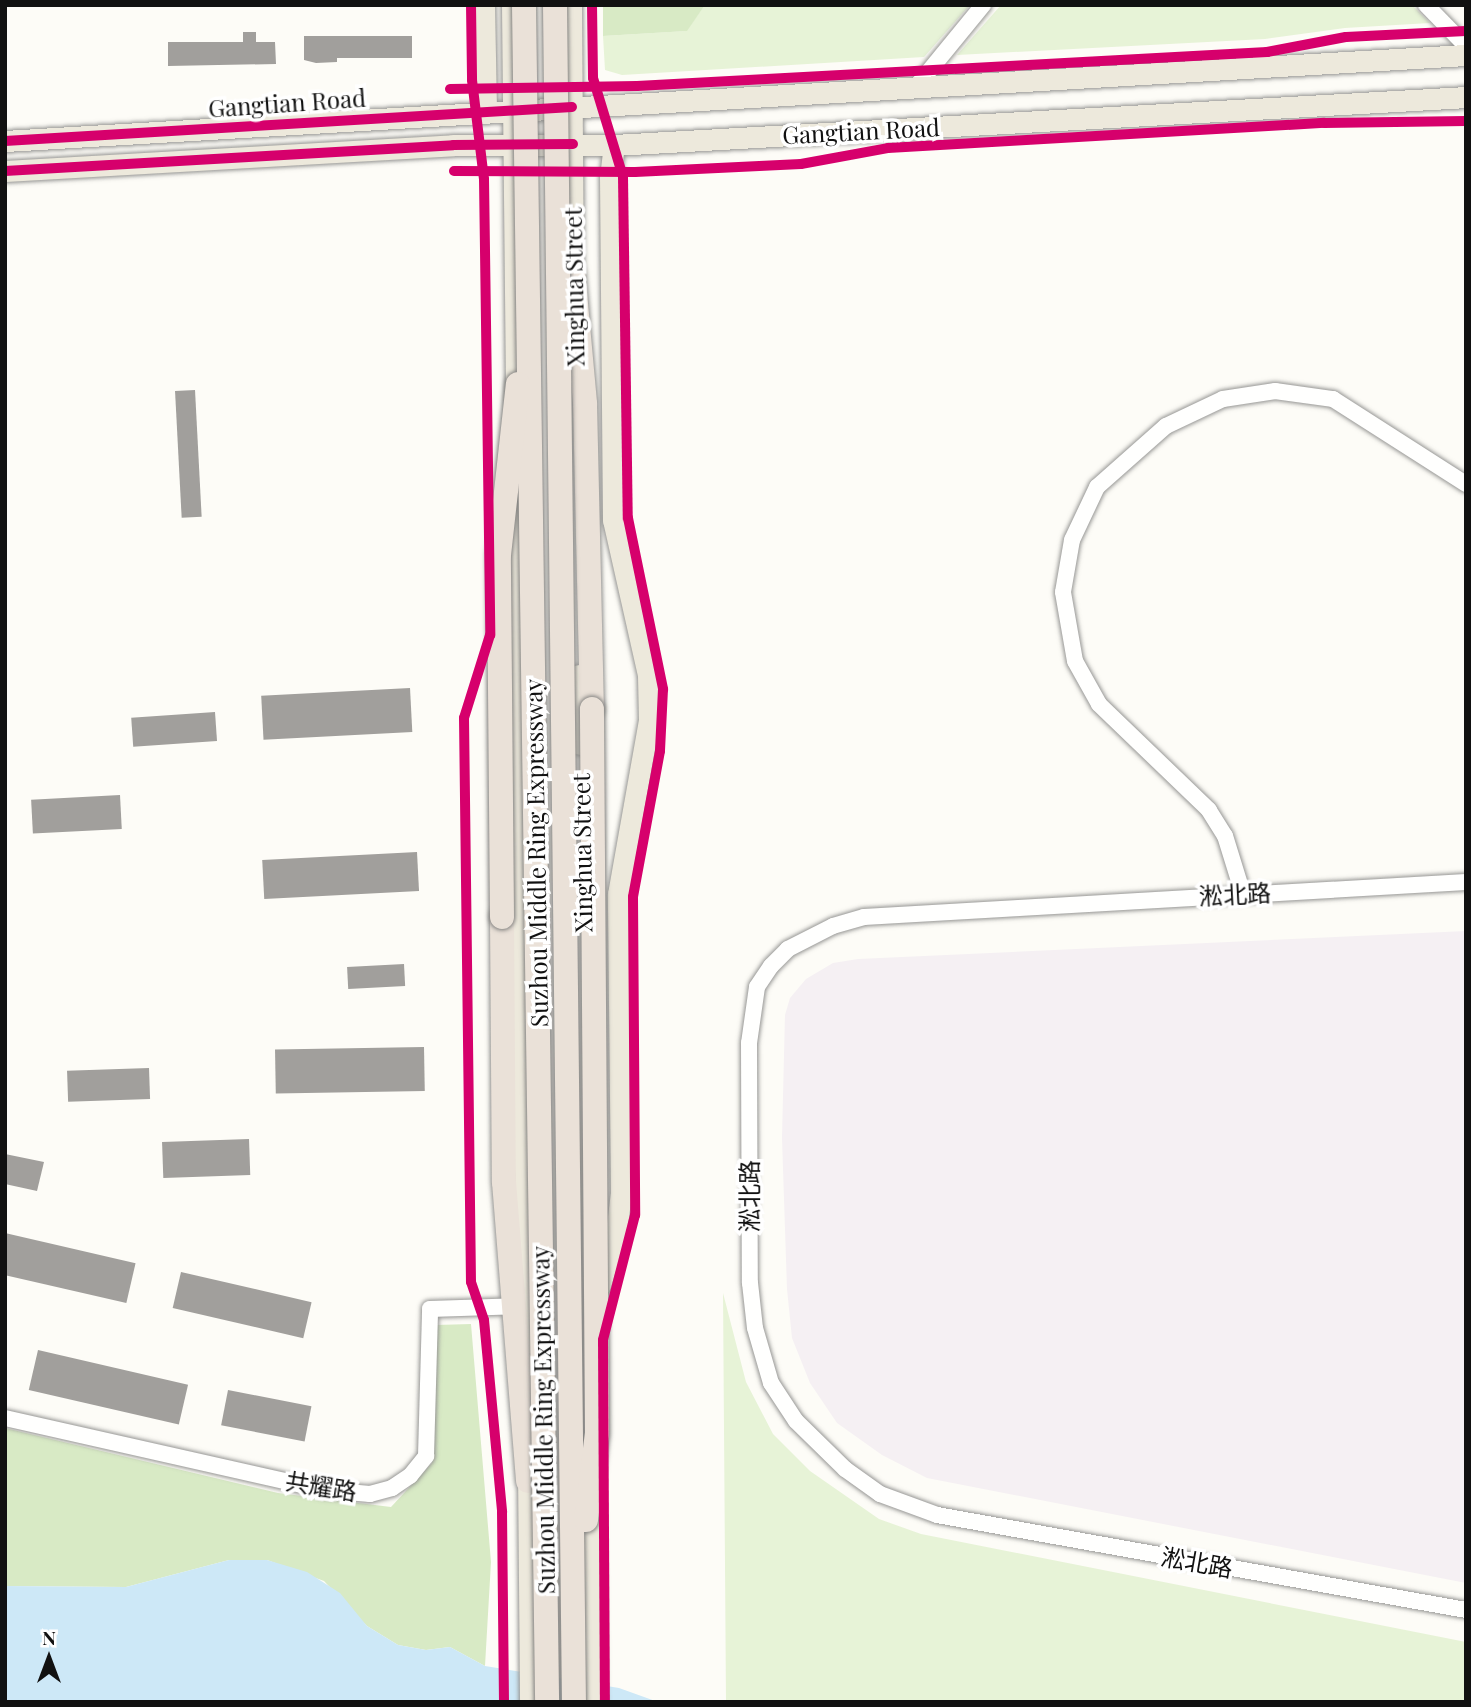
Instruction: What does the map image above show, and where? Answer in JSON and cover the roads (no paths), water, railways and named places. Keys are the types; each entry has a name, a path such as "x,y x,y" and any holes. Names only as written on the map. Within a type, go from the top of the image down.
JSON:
{"highway":[{"name":"Suzhou Middle Ring Expressway","path":"524,5 547,1702"},
{"name":"Suzhou Middle Ring Expressway","path":"555,5 574,1702"},
{"path":"573,271 585,404 592,709 597,1433 574,1615"},
{"path":"528,1481 519,1306 504,1182 499,555 529,275"}],"main road":[{"path":"484,5 486,113"},
{"path":"512,5 519,1306"},
{"name":"Xinghua Street","path":"571,5 595,1702"},
{"name":"Gangtian Road","path":"5,141 1466,55"},
{"name":"Gangtian Road","path":"5,171 514,145 614,145 1466,97"},
{"path":"589,1321 620,1215 618,894 649,720 648,675 613,520 610,177 614,145"},
{"path":"528,1481 530,1702"}],"street":[{"path":"916,87 984,5"},
{"path":"1426,5 1466,46"},
{"path":"1243,894 1225,836 1209,810 1099,704 1075,661 1063,592 1072,540 1097,487 1167,426 1223,399 1275,391 1306,393 1342,404 1466,484"},
{"name":"淞北路","path":"1466,882 864,917 833,926 788,949 771,966 757,987 749,1043 750,1283 755,1328 771,1383 821,1449 880,1494 912,1508 1466,1610"},
{"name":"共耀路","path":"5,1418 325,1490 370,1494 392,1488 410,1476 426,1456 430,1309 519,1306"}],"water":[{"path":"229,1560 267,1560 307,1572 340,1593 367,1626 398,1645 426,1650 450,1647 485,1666 619,1688 658,1702 5,1702 5,1586 126,1587"}]}
